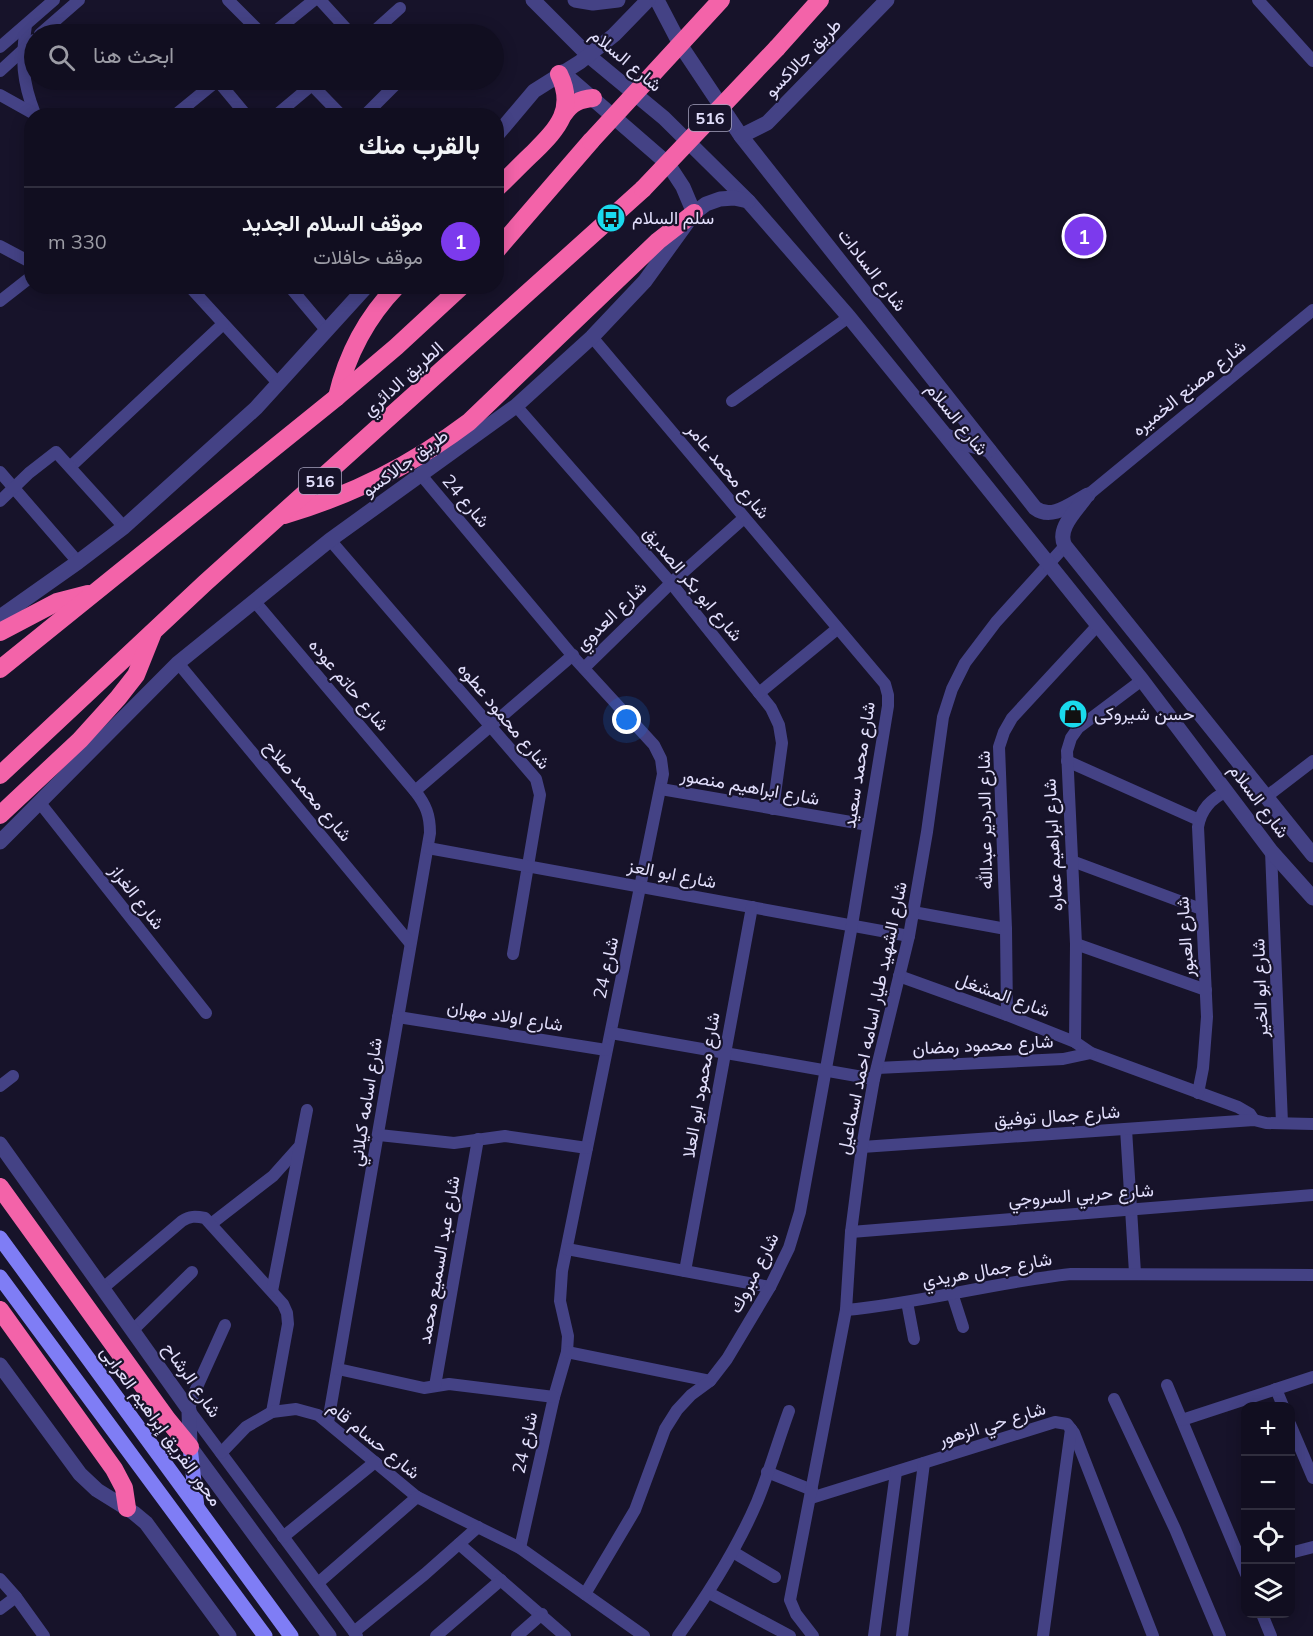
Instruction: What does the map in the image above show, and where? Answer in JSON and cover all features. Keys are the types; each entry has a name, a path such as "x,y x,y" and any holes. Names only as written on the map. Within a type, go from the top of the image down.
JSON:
{"highway":[{"path":"504,242 591,141 721,0"},
{"name":"الطريق الدائري","path":"0,775 154,631 643,189 820,0"},
{"path":"561,73 566,98 564,114"},
{"path":"504,181 551,136 573,104 586,98 593,98"},
{"path":"280,517 328,502 366,486 419,458 453,435 658,241 694,213"},
{"path":"336,397 347,362 358,338 373,314 390,294"},
{"name":"الطريق الدائري","path":"0,669 336,397 396,347 453,294"},
{"path":"0,632 57,602 93,592"},
{"path":"0,815 80,740 118,698 136,675 154,631"},
{"path":"0,1187 167,1419 190,1447"},
{"path":"0,1310 114,1469 124,1488 127,1508"}],"main road":[{"name":"محور الفريق إبراهيم العرابى","path":"0,1238 291,1636"},
{"path":"0,1277 265,1636"},
{"path":"190,1447 197,1510"}],"street":[{"path":"27,24 40,4 54,0"},
{"path":"51,24 79,0"},
{"path":"228,0 252,24"},
{"path":"284,24 314,0"},
{"path":"320,0 342,24"},
{"name":"شارع السلام","path":"533,0 589,56 664,118 748,201 849,317 1142,680 1271,851 1313,898"},
{"name":"شارع السلام","path":"575,0 593,3 618,0"},
{"path":"504,127 534,91 589,56 614,35 648,0"},
{"name":"شارع السادات","path":"657,0 681,46 741,136 1039,511 1052,513 1088,495"},
{"name":"طريق جالاكسو","path":"741,136 767,123 887,0"},
{"path":"1258,0 1313,61"},
{"path":"382,24 400,8"},
{"path":"0,47 24,27"},
{"path":"24,38 22,51 24,78"},
{"path":"0,71 22,51"},
{"path":"561,73 668,164 683,187 694,213"},
{"path":"26,90 33,108"},
{"path":"184,108 205,90"},
{"path":"225,90 240,108"},
{"path":"283,108 302,90"},
{"path":"320,90 335,108"},
{"path":"372,108 390,90"},
{"path":"0,95 24,108"},
{"name":"طريق جالاكسو","path":"0,842 178,663 330,540 516,406 592,337 645,281 694,213 706,204 720,199 734,198 748,201"},
{"path":"0,246 24,259"},
{"path":"0,301 24,282"},
{"path":"196,294 278,383"},
{"path":"296,294 326,330"},
{"path":"0,616 124,527 256,408 360,294"},
{"name":"شارع مصنع الخميره","path":"1088,495 1313,309"},
{"path":"732,401 849,317"},
{"path":"70,467 223,324"},
{"name":"شارع محمد عامر","path":"592,337 837,628"},
{"name":"شارع ابو بكر الصديق","path":"516,406 671,583 771,708 779,725 783,743 773,809"},
{"path":"945,435 959,442 989,450"},
{"path":"0,501 53,453 58,453 124,527"},
{"path":"0,472 78,562"},
{"name":"شارع 24","path":"420,475 584,668 654,745 661,759 663,774 559,1286 568,1336 567,1352 554,1397 520,1548"},
{"path":"1065,546 1061,538 1063,529 1088,495"},
{"name":"شارع العدوي","path":"584,668 671,583 744,518"},
{"name":"شارع محمود عطوه","path":"330,540 536,779 540,795 513,954"},
{"name":"شارع السلام","path":"1065,546 1313,855"},
{"name":"شارع الشهيد طيار اسامه احمد اسماعيل","path":"813,1636 796,1614 790,1600 846,1310 851,1232 862,1148 875,1073 909,936 929,820 943,717 952,689 965,663 982,639 1065,546"},
{"name":"شارع حاتم عوده","path":"255,602 416,791"},
{"name":"شارع الدردير عبدالله","path":"1006,1015 1006,929 999,747 1012,718 1098,625"},
{"path":"759,693 837,628"},
{"name":"شارع محمد سعيد","path":"837,628 885,684 888,695 852,925"},
{"path":"416,791 573,655"},
{"name":"شارع محمد صلاح","path":"178,663 410,943"},
{"name":"شارع ابراهيم عماره","path":"1075,1042 1076,944 1067,751 1071,738 1078,728 1142,680"},
{"path":"1067,761 1199,820 1205,807 1214,797 1227,791"},
{"path":"1266,797 1313,761"},
{"name":"شارع ابراهيم منصور","path":"661,789 868,825"},
{"name":"شارع اسامه كيلاني","path":"328,1422 428,848 430,818 416,791"},
{"name":"شارع الغراز","path":"40,803 206,1013"},
{"name":"شارع العبور","path":"1198,1093 1205,1042 1206,990 1199,820"},
{"name":"شارع ابو العز","path":"428,848 909,936"},
{"name":"شارع ابو الخير","path":"1271,851 1282,1124"},
{"path":"1072,861 1201,909"},
{"name":"شارع محمود ابو العلا","path":"685,1271 752,907"},
{"path":"913,912 1006,929"},
{"name":"شارع مبروك","path":"585,1594 635,1510 665,1429 677,1410 691,1395 710,1381 727,1359 770,1287 789,1248 797,1221 852,925"},
{"path":"1076,944 1206,990"},
{"name":"شارع المشغل","path":"898,976 1006,1015 1075,1042 1091,1053 1245,1110 1254,1120"},
{"name":"شارع اولاد مهران","path":"398,1017 606,1050"},
{"name":"شارع محمود رمضان","path":"611,1033 825,1070 875,1073 1063,1059 1091,1053"},
{"path":"0,1086 13,1076"},
{"path":"272,1291 307,1110"},
{"path":"1254,1120 1282,1124 1313,1124"},
{"name":"شارع جمال توفيق","path":"862,1148 1254,1120"},
{"path":"1126,1129 1135,1273"},
{"path":"379,1135 444,1142 466,1142 505,1136 587,1148"},
{"name":"شارع عبد السميع محمد","path":"435,1386 478,1139"},
{"name":"شارع الرشاح","path":"0,1144 189,1410 356,1634"},
{"path":"211,1224 273,1176 300,1146"},
{"name":"شارع حربي السروجي","path":"851,1232 1313,1195"},
{"path":"103,1288 189,1217 205,1218 272,1291 287,1313 288,1324 272,1412"},
{"path":"567,1249 770,1287"},
{"path":"133,1330 192,1272"},
{"name":"شارع جمال هريدي","path":"846,1310 907,1302 1061,1275 1135,1273 1313,1275"},
{"path":"952,1293 963,1327"},
{"path":"907,1302 914,1339"},
{"path":"225,1325 192,1398 189,1410 190,1447 329,1636"},
{"path":"567,1352 710,1381"},
{"path":"0,1365 80,1474 107,1497 127,1508 146,1523 229,1636"},
{"path":"338,1370 424,1388 449,1384 554,1397"},
{"path":"1182,1420 1313,1377"},
{"path":"1167,1385 1243,1564"},
{"path":"1276,1389 1281,1402"},
{"path":"1114,1399 1175,1529 1220,1636"},
{"name":"شارع حسام قام","path":"221,1454 246,1427 272,1412 284,1409 307,1411 328,1422 417,1497 520,1548 644,1636"},
{"path":"678,1636 709,1593 733,1552 758,1499 789,1411"},
{"name":"شارع حي الزهور","path":"811,1494 896,1472 1061,1422 1072,1428 1153,1636"},
{"path":"1043,1636 1072,1428"},
{"path":"1295,1433 1309,1459 1313,1478"},
{"path":"283,1537 375,1462"},
{"path":"902,1636 924,1463"},
{"path":"767,1472 811,1494"},
{"path":"874,1636 896,1472"},
{"path":"318,1583 417,1497"},
{"path":"356,1634 478,1527"},
{"path":"459,1544 565,1636"},
{"path":"1295,1552 1313,1547"},
{"path":"733,1552 775,1577"},
{"path":"0,1578 44,1636"},
{"path":"436,1636 501,1580"},
{"path":"709,1593 787,1635"},
{"path":"0,1609 16,1597"},
{"path":"517,1636 542,1614"},
{"path":"1264,1618 1271,1636"}],"place":[{"name":"سلم السلام","path":"611,218"},
{"name":"موقف السلام الجديد","path":"1084,236"},
{"name":"حسن شيروكى","path":"1073,714"}]}
